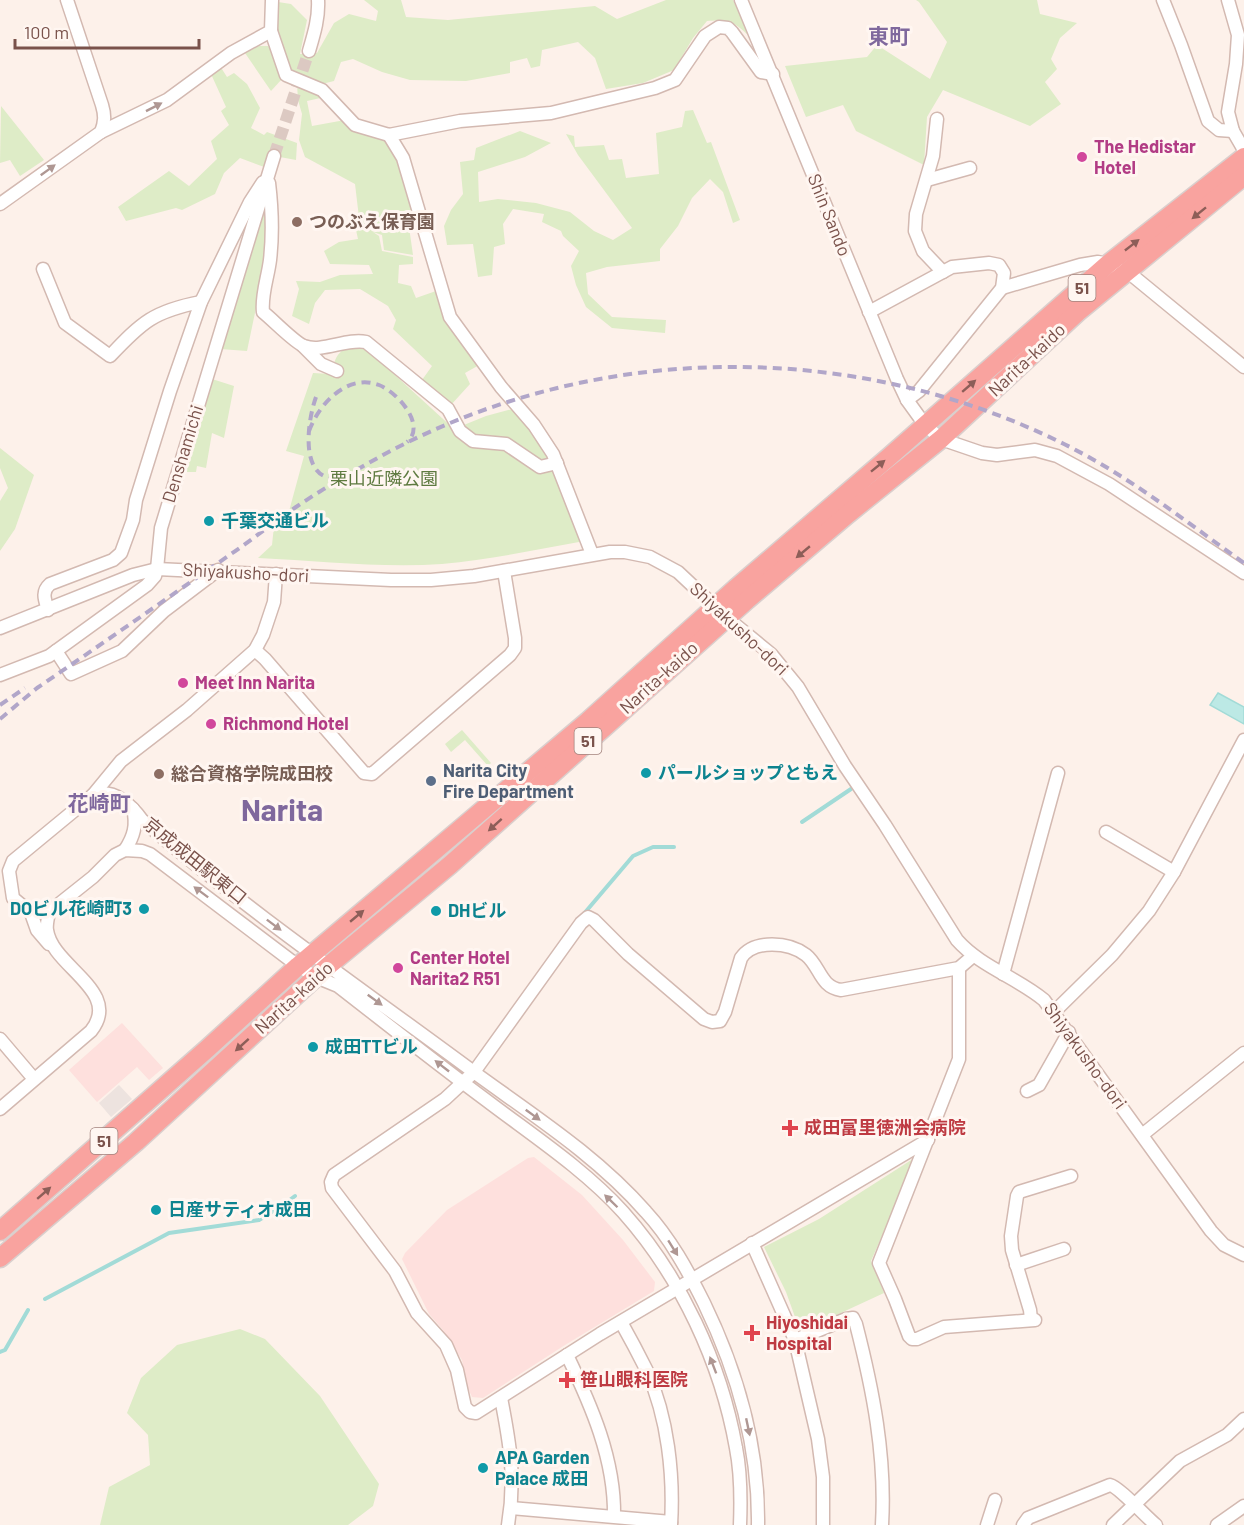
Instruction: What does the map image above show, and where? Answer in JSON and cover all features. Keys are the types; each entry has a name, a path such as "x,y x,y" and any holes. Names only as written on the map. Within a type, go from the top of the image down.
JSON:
{"highway":[{"name":"Narita-kaido","path":"3,1252 136,1142 322,971 450,865 925,425 1108,264 1244,157"},
{"name":"Narita-kaido","path":"0,1232 298,966 588,721 721,612 941,439 1079,311 1244,176"}],"street":[{"path":"67,0 102,105 105,117 101,132"},
{"path":"272,0 271,32 286,75 322,90 355,125 389,135 460,121 551,113 655,88 675,80 705,36 719,27 728,28 732,32 761,72 773,74"},
{"path":"309,51 318,20 318,0"},
{"name":"Shin Sando","path":"741,0 907,400 925,425 941,439"},
{"path":"1163,0 1208,122 1219,130 1233,131"},
{"path":"1228,0 1238,35 1236,64 1227,112 1233,131 1244,150"},
{"path":"0,204 101,132 167,100 231,53 271,32"},
{"path":"937,119 933,156 916,214 915,231 917,241 923,251 943,272"},
{"path":"389,135 403,158 450,317 501,387 534,425 557,463 592,554"},
{"name":"Denshamichi","path":"157,569 161,528 274,156"},
{"path":"927,180 970,168"},
{"path":"48,610 44,596 50,584 113,560 121,552 134,520 136,500 201,302 250,202 259,186 268,178"},
{"path":"268,178 272,207 270,258 262,304 263,312 321,364 337,371"},
{"path":"1002,288 1080,265 1098,262 1108,264 1127,272 1244,367"},
{"path":"869,312 952,267 983,263 999,265 1004,273 1002,288 919,391 907,400"},
{"path":"43,269 65,323 110,356 138,326 178,307 201,302"},
{"path":"303,346 317,347 355,340 366,342 448,409 460,431 473,441 506,444 540,467 557,463"},
{"path":"941,439 982,453 997,454 1035,450 1057,456 1109,484 1244,573"},
{"name":"Shiyakusho-dori","path":"0,627 134,575 157,569 417,580 457,578 592,554 625,552 661,561 678,572 771,654 790,677 844,766 885,825 957,940 973,956 1030,988 1054,1012 1211,1231 1224,1245 1244,1255"},
{"path":"0,675 56,651 147,585 157,569"},
{"path":"56,651 71,674 105,660 122,651 164,611 218,570"},
{"path":"255,650 364,773 372,774 510,655 514,648 515,638 504,571"},
{"path":"13,898 4,872 17,857 93,795 122,761 187,710 255,650 263,635 274,602 276,574"},
{"path":"1054,1012 1130,934 1149,911 1173,872 1244,740"},
{"path":"122,761 114,780 115,790 128,804 136,820 132,839 125,850"},
{"path":"1003,974 1058,773"},
{"path":"93,795 109,793 128,804"},
{"name":"京成成田駅東口","path":"128,804 142,820 170,844 313,954 322,971"},
{"path":"1106,832 1173,872"},
{"name":"京成成田駅東口","path":"49,912 93,877 115,855 125,850 142,851 159,860 298,966 322,971"},
{"path":"0,889 32,913 37,930 48,944 57,950"},
{"path":"0,1109 91,1031 100,1013 96,996 57,950 47,930 49,912 32,913"},
{"path":"928,1140 677,1288 477,1413 470,1412 465,1407 457,1370 446,1345 417,1313 395,1271 332,1188 331,1182 334,1174 445,1099 464,1083 581,923 588,917 704,1019 712,1023 720,1021 725,1012 741,958 745,952 761,945 782,946 804,954 814,963 825,983 841,990 960,968 973,956"},
{"path":"960,968 959,1059 879,1263 912,1339 944,1327 1033,1319 1012,1250 1011,1236 1019,1192 1071,1176"},
{"path":"322,971 474,1072 556,1132 604,1169 648,1213 669,1240 692,1279 714,1323 734,1373 746,1413 757,1480 758,1525"},
{"path":"322,971 338,986 545,1144 602,1191 636,1229 677,1288 706,1345 730,1417 737,1450 740,1525"},
{"path":"1027,1091 1039,1085 1069,1032"},
{"path":"0,1039 34,1079"},
{"path":"1142,1135 1244,1053"},
{"path":"752,1243 795,1340 818,1439 823,1477 823,1525"},
{"path":"1016,1265 1064,1249"},
{"path":"795,1340 846,1319 853,1318 856,1324 865,1358 881,1449 884,1491 882,1525"},
{"path":"511,1508 614,1516 671,1524 671,1471 661,1417 648,1373 621,1322"},
{"path":"567,1355 584,1389 603,1443 614,1516"},
{"path":"501,1398 513,1473 508,1525"},
{"path":"1113,1525 1180,1461 1227,1435 1244,1419"},
{"path":"1023,1525 1028,1518 1110,1485 1116,1486 1133,1506 1155,1525"},
{"path":"987,1525 995,1500"},
{"path":"1217,1525 1244,1506"}],"shaded area":[{"path":"122,1023 163,1068 149,1080 137,1067 97,1102 69,1070"},
{"path":"119,1085 132,1099 111,1117 99,1103"},
{"path":"534,1157 582,1195 623,1240 655,1282 654,1291 483,1398 472,1397 467,1386 462,1360 443,1330 429,1314 402,1259 405,1253 447,1210 528,1158"}],"green space":[{"path":"364,0 401,0 406,17 448,20 595,6 617,19 666,0 733,0 751,38 732,23 707,21 693,38 674,70 643,83 606,89 595,58 578,42 542,50 540,66 531,68 527,58 510,62 510,73 466,81 410,80 382,72 353,59 341,62 334,81 322,84 293,73 274,30 278,2 291,4 307,20 300,54 317,53 334,23 349,14 376,21 378,11"},
{"path":"916,0 1037,0 1040,14 1077,23 1060,38 1051,59 1057,69 1045,82 1061,104 1030,126 943,90 927,117 924,165 856,131 843,105 806,117 785,66 867,57 877,45 930,79 947,42"},
{"path":"259,46 268,46 275,56 282,79 271,91 245,53"},
{"path":"220,66 227,77 234,73 247,84 260,108 251,128 264,135 267,132 297,143 296,160 269,155 264,167 240,158 224,173 215,194 182,210 176,208 126,221 118,207 169,171 189,186 217,159 211,141 229,125 221,111 226,107 211,74"},
{"path":"297,84 325,97 307,101 312,126 345,120 390,142 396,149 414,211 407,213 413,255 384,250 382,235 373,232 379,236 382,251 413,257 413,264 399,265 398,283 411,286 416,298 436,291 481,364 465,373 470,384 450,406 422,380 432,366 393,329 396,320 388,306 360,289 325,290 315,303 309,324 292,316 299,289 296,281 320,282 340,275 373,274 369,265 330,264 324,251 339,242 358,239 356,230 363,228 360,226 355,184 305,157 299,140 302,114"},
{"path":"1,106 44,160 20,176 10,160 0,163"},
{"path":"693,110 707,143 711,142 740,220 733,223 723,192 710,179 692,198 678,226 660,249 660,261 607,267 586,273 588,294 612,317 666,320 665,333 612,328 586,307 576,285 571,266 579,251 563,236 561,231 542,222 544,214 513,209 503,224 505,244 494,247 492,275 478,277 473,244 447,245 444,226 451,210 463,194 460,162 474,160 476,148 520,131 551,143 525,157 478,172 479,202 498,199 536,203 570,212 594,231 613,240 632,228 578,155 566,134 574,136 575,147 604,145 609,160 622,159 626,178 659,174 656,133 682,127 685,111"},
{"path":"265,207 266,260 247,351 220,349"},
{"name":"栗山近隣公園","path":"361,344 454,429 486,416 516,408 550,456 580,539 579,542 442,564 373,565 258,558 272,545 274,526 288,515 304,456 286,451 313,373 331,374 340,353 348,347"},
{"path":"212,379 234,386 224,438 212,433 206,468 197,466 196,472 186,472"},
{"path":"0,448 34,475 15,529 0,551 0,501 8,488 0,468"},
{"path":"462,730 491,763 488,766 465,740 451,752 445,744"},
{"path":"916,1157 871,1261 884,1293 804,1330 799,1328 786,1292 764,1247 819,1219"},
{"path":"240,1329 265,1339 320,1396 379,1484 373,1506 348,1525 100,1525 109,1487 150,1465 148,1435 127,1413 141,1378 177,1345"}],"water":[{"path":"1218,693 1244,707 1244,724 1210,705"}],"waterway":[{"path":"802,822 851,789"},
{"path":"582,916 633,856 653,847 674,847"},
{"path":"45,1299 169,1233 259,1220 295,1196"},
{"path":"0,1352 5,1350 28,1310"}],"tunnel":[{"path":"274,156 309,51"}],"railway":[{"path":"0,719 37,688 296,507 383,455 464,417 548,390 635,373 722,367 810,371 897,385 982,409 1064,444 1111,470 1244,563"},
{"path":"309,431 327,401 336,393 356,383 367,382 379,385 394,394 407,410 414,427 407,442"},
{"path":"316,397 309,435 312,462 318,472 328,478 342,478"},
{"path":"0,705 25,688"}],"place":[{"name":"The Hedistar Hotel","path":"1082,157"},
{"name":"つのぶえ保育園","path":"297,222"},
{"name":"千葉交通ビル","path":"209,521"},
{"name":"Meet Inn Narita","path":"183,683"},
{"name":"Richmond Hotel","path":"211,724"},
{"name":"パールショップともえ","path":"646,773"},
{"name":"総合資格学院成田校","path":"159,774"},
{"name":"Narita City Fire Department","path":"431,781"},
{"name":"DOビル花崎町3","path":"144,909"},
{"name":"DHビル","path":"436,911"},
{"name":"Center Hotel Narita2 R51","path":"398,968"},
{"name":"成田TTビル","path":"313,1047"},
{"name":"成田富里徳洲会病院","path":"790,1128"},
{"name":"日産サティオ成田","path":"156,1210"},
{"name":"Hiyoshidai Hospital","path":"752,1333"},
{"name":"笹山眼科医院","path":"567,1380"},
{"name":"APA Garden Palace 成田","path":"483,1468"}],"district":[{"name":"東町","path":"889,37"},
{"name":"花崎町","path":"99,804"},
{"name":"Narita","path":"282,811"}]}
